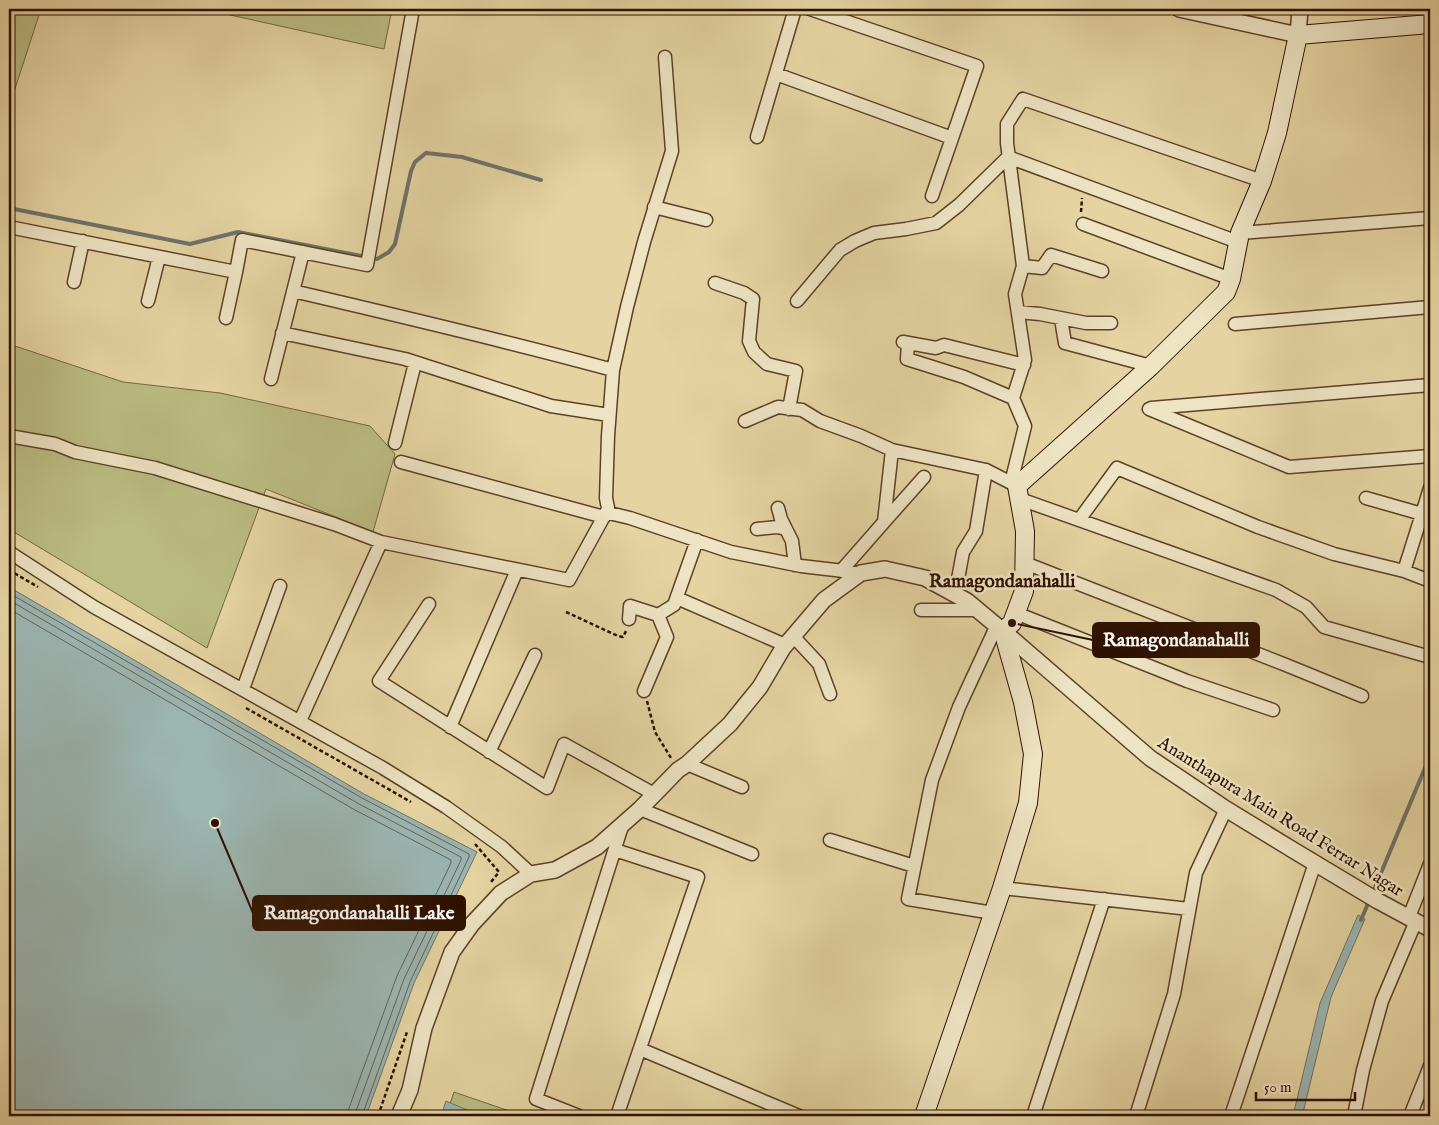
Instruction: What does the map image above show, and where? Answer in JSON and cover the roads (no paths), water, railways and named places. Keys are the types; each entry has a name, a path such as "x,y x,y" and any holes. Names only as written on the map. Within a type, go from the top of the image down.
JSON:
{"main road":[{"path":"924,1116 1002,888 1028,802 1033,754 1023,702 1000,628 1012,624 1024,591 1025,532 1016,489 1151,366 1226,292 1231,279 1239,237 1262,181 1277,133 1298,35 1430,24"}],"street":[{"path":"226,318 242,240 367,264 413,9"},
{"path":"757,137 795,9"},
{"path":"810,9 977,66 932,196"},
{"path":"1179,9 1298,35 1300,9"},
{"path":"9,436 55,444 75,452 155,468 334,524 381,542 569,580 606,513 609,415 613,370 644,242 672,151 665,57"},
{"path":"776,74 952,138"},
{"path":"1016,489 1025,426 1013,398 1025,360 1015,294 1023,266 1008,157 1007,124 1023,99 1262,181"},
{"path":"1008,157 1239,237 1430,218"},
{"path":"797,301 840,250 874,233 936,223 959,205 1008,157"},
{"path":"654,207 706,220"},
{"path":"1083,224 1231,279"},
{"path":"9,227 236,272"},
{"path":"74,282 83,241"},
{"path":"271,379 303,252"},
{"path":"1023,266 1042,268 1051,255 1102,271"},
{"path":"148,301 159,257"},
{"path":"715,282 744,293 753,299 749,341 754,352 767,364 796,371 789,408"},
{"path":"293,291 421,320 613,370"},
{"path":"1235,324 1430,308"},
{"path":"1018,312 1040,314 1086,323 1111,323"},
{"path":"1061,319 1065,343 1151,366"},
{"path":"282,333 405,359 551,406 609,415"},
{"path":"1013,398 964,377 907,359 906,343 936,348 944,345 1024,365"},
{"path":"395,444 415,363"},
{"path":"1430,385 1149,409 1288,468 1430,456"},
{"path":"745,421 778,407 802,410 820,421 892,450 986,470 1016,489 1079,520 1276,590 1306,607 1324,627 1430,657"},
{"path":"884,522 892,450"},
{"path":"401,462 630,518 731,552 795,565 860,573"},
{"path":"1079,520 1117,468 1258,527 1334,554 1404,571 1430,581"},
{"path":"955,595 963,552 976,531 986,470"},
{"path":"841,571 924,476"},
{"path":"1404,571 1430,488"},
{"path":"1366,498 1422,514"},
{"path":"778,508 781,519 792,540 795,565"},
{"path":"757,529 777,527 786,529"},
{"path":"629,619 630,606 658,615 674,605 697,540"},
{"path":"300,721 381,542"},
{"path":"9,552 94,607 384,768 456,813 502,847 531,874"},
{"path":"1025,563 1362,696"},
{"name":"Ananthapura Main Road Ferrar Nagar","path":"860,573 885,569 925,578 967,601 1150,758 1226,809 1378,901 1430,928"},
{"path":"450,727 517,570"},
{"path":"400,1116 410,1090 424,1028 452,952 472,924 501,893 531,874 556,870 597,847 624,824 730,724 760,687 789,641 824,600 860,573"},
{"path":"243,689 280,586"},
{"path":"677,598 789,641 819,664 830,694"},
{"path":"429,604 379,682 547,788 564,744 654,794"},
{"path":"921,610 978,610"},
{"path":"1016,613 1187,681 1273,710"},
{"path":"644,691 667,637 658,615"},
{"path":"993,913 908,900 932,780 959,707 1000,628"},
{"path":"490,752 535,655"},
{"path":"683,767 742,787"},
{"path":"640,809 752,854"},
{"path":"1136,1116 1174,994 1196,873 1226,809"},
{"path":"579,1116 536,1099 624,824"},
{"path":"830,840 914,866"},
{"path":"615,850 698,878 617,1116"},
{"path":"1231,1116 1315,863"},
{"path":"1354,1116 1363,1070 1382,1001 1413,919 1430,864"},
{"path":"1002,888 1189,910"},
{"path":"1033,1116 1104,899"},
{"path":"640,1049 799,1116"},
{"path":"1414,1116 1412,1111 1430,1066"}],"water":[{"path":"9,587 364,794 477,852 414,983 366,1116 9,1116"},
{"path":"1358,915 1365,919 1331,997 1303,1113 1302,1116 1293,1116 1320,1003"},
{"path":"446,1101 481,1116 457,1116 443,1110"}],"waterway":[{"path":"9,204 14,209 190,244 238,232 377,259 389,252 395,244 411,171 415,162 426,153 462,157 541,180"},
{"path":"1373,892 1430,756"},
{"path":"1361,920 1369,901"}],"place":[{"name":"Ramagondanahalli","path":"1012,623"},
{"name":"Ramagondanahalli Lake","path":"215,823"}],"district":[{"name":"Ramagondanahalli","path":"1002,580"}]}
